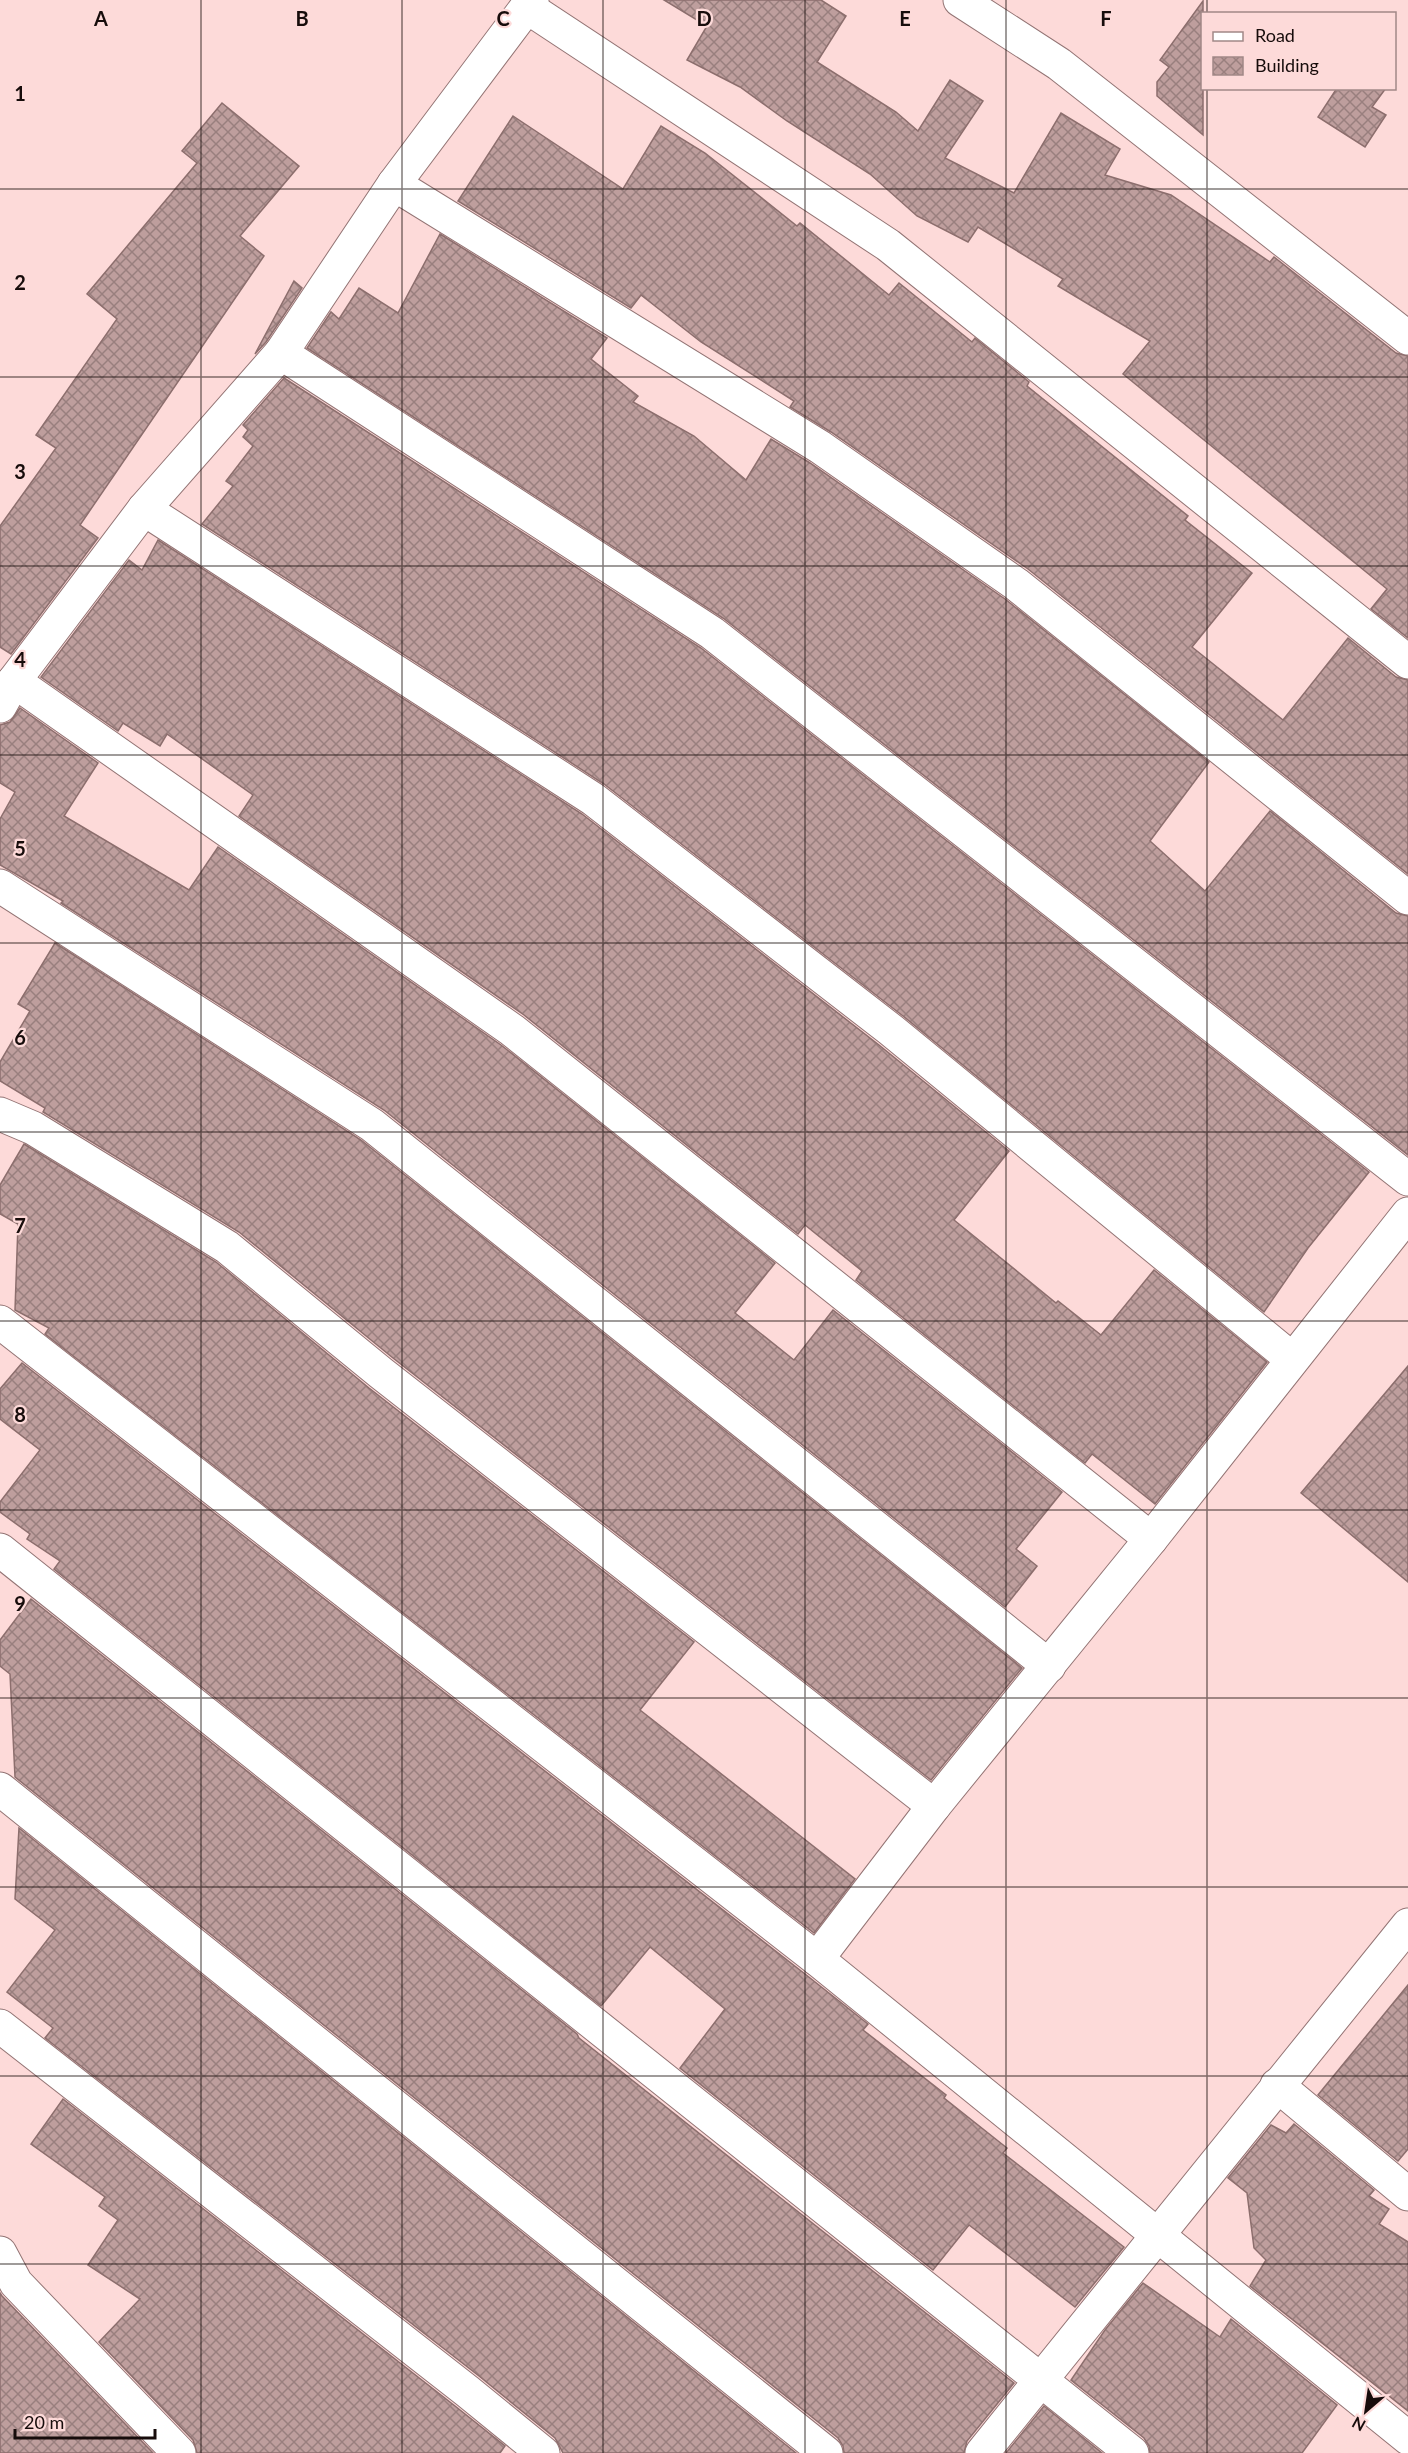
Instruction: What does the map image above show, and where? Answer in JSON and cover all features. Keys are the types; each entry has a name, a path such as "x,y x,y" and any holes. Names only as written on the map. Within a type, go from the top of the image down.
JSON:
{"street":[{"path":"960,0 1059,64 1408,338"},
{"path":"1151,1539 512,1030 7,693 144,509 280,353 394,184 529,3 888,245 1408,662"},
{"path":"394,184 820,447 996,570 1408,898"},
{"path":"280,353 712,633 1408,1179"},
{"path":"144,509 594,799 891,1030 1292,1359"},
{"path":"0,886 372,1125 1049,1666"},
{"path":"0,1114 33,1128 227,1246 381,1373 934,1806"},
{"path":"817,1959 934,1806 1151,1539 1408,1214"},
{"path":"0,1322 817,1959 1408,2438"},
{"path":"0,1550 1132,2453"},
{"path":"0,1789 826,2453"},
{"path":"982,2453 1158,2237 1277,2085 1402,1945"},
{"path":"0,2026 468,2391 543,2453"},
{"path":"1277,2085 1408,2194"},
{"path":"0,2253 16,2283 179,2453"}],"building":[{"path":"664,0 821,0 846,16 817,62 896,112 918,131 950,80 983,101 945,158 1014,193 1061,113 1120,149 1105,175 1171,195 1270,262 1274,257 1396,353 1408,356 1408,638 1371,609 1387,589 1123,374 1150,341 1058,286 1063,279 978,227 968,242 917,216 870,174 787,121 740,87 687,60 707,26"},
{"path":"1203,1 1201,90 1203,90 1203,135 1157,96 1157,82 1169,67 1160,60"},
{"path":"1336,90 1385,90 1372,107 1386,115 1365,147 1318,117"},
{"path":"222,103 299,166 240,236 264,256 80,525 98,538 11,654 0,647 0,526 56,448 36,435 117,319 87,294 197,163 182,151"},
{"path":"513,116 623,189 661,126 705,153 797,226 800,223 889,295 899,283 972,342 975,338 1029,382 1027,386 1188,516 1185,520 1252,573 1192,647 1283,720 1348,638 1396,677 1408,680 1408,874 1028,569 831,432 790,407 794,401 701,342 641,295 631,308 458,201"},
{"path":"440,234 607,338 591,359 638,396 633,402 694,436 746,480 771,439 810,463 1005,599 1209,762 1150,841 1205,891 1270,811 1396,913 1408,916 1408,1155 723,618 307,348 331,312 339,319 359,288 398,313"},
{"path":"294,281 302,288 266,342 255,354"},
{"path":"284,378 701,648 1369,1172 1308,1248 1264,1312 903,1016 604,784 202,524 233,486 226,481 253,446 243,437 248,430 243,425"},
{"path":"158,540 582,814 879,1045 1009,1151 954,1220 1056,1303 1058,1301 1101,1335 1154,1270 1267,1362 1155,1504 1092,1454 1085,1463 856,1280 862,1271 805,1225 798,1234 524,1015 239,816 253,795 167,734 160,746 123,723 118,731 41,677 129,560 142,570"},
{"path":"20,708 98,763 64,816 189,890 218,847 501,1045 775,1263 735,1313 794,1360 833,1310 1062,1492 1016,1549 1037,1566 1005,1607 384,1110 61,903 63,901 0,865 0,819 15,792 0,783 0,725 10,722"},
{"path":"55,943 361,1140 1022,1668 931,1780 393,1358 239,1232 43,1112 45,1108 0,1081 0,1062 30,1011 18,1004"},
{"path":"24,1144 216,1262 369,1388 694,1642 640,1710 855,1879 814,1933 45,1334 49,1328 15,1310 18,1224 0,1214 0,1185"},
{"path":"22,1363 868,2024 863,2030 946,2095 944,2098 1007,2148 1003,2153 1124,2247 1075,2307 969,2225 933,2270 680,2068 725,2009 650,1947 601,2006 54,1569 60,1561 27,1539 30,1534 0,1512 0,1502 40,1450 0,1419 0,1389"},
{"path":"1408,1366 1408,1582 1301,1493"},
{"path":"31,1599 1014,2383 967,2441 964,2453 844,2453 838,2438 15,1777 10,1674 0,1666 0,1640"},
{"path":"19,1828 796,2453 563,2453 555,2438 479,2376 45,2038 53,2028 7,1992 55,1930 15,1899"},
{"path":"1408,1985 1408,2149 1398,2161 1318,2095"},
{"path":"63,2099 505,2446 500,2453 197,2453 193,2440 99,2342 140,2299 88,2265 118,2220 99,2206 105,2197 31,2144"},
{"path":"1294,2124 1374,2190 1369,2196 1389,2209 1379,2224 1408,2242 1408,2411 1250,2286 1266,2260 1254,2248 1247,2193 1228,2178 1271,2125 1286,2133"},
{"path":"1143,2283 1220,2337 1231,2319 1337,2405 1302,2453 1150,2453 1144,2438 1071,2380 1105,2330"},
{"path":"0,2293 2,2296 153,2453 0,2453"},
{"path":"1044,2406 1102,2453 1006,2453"}]}
